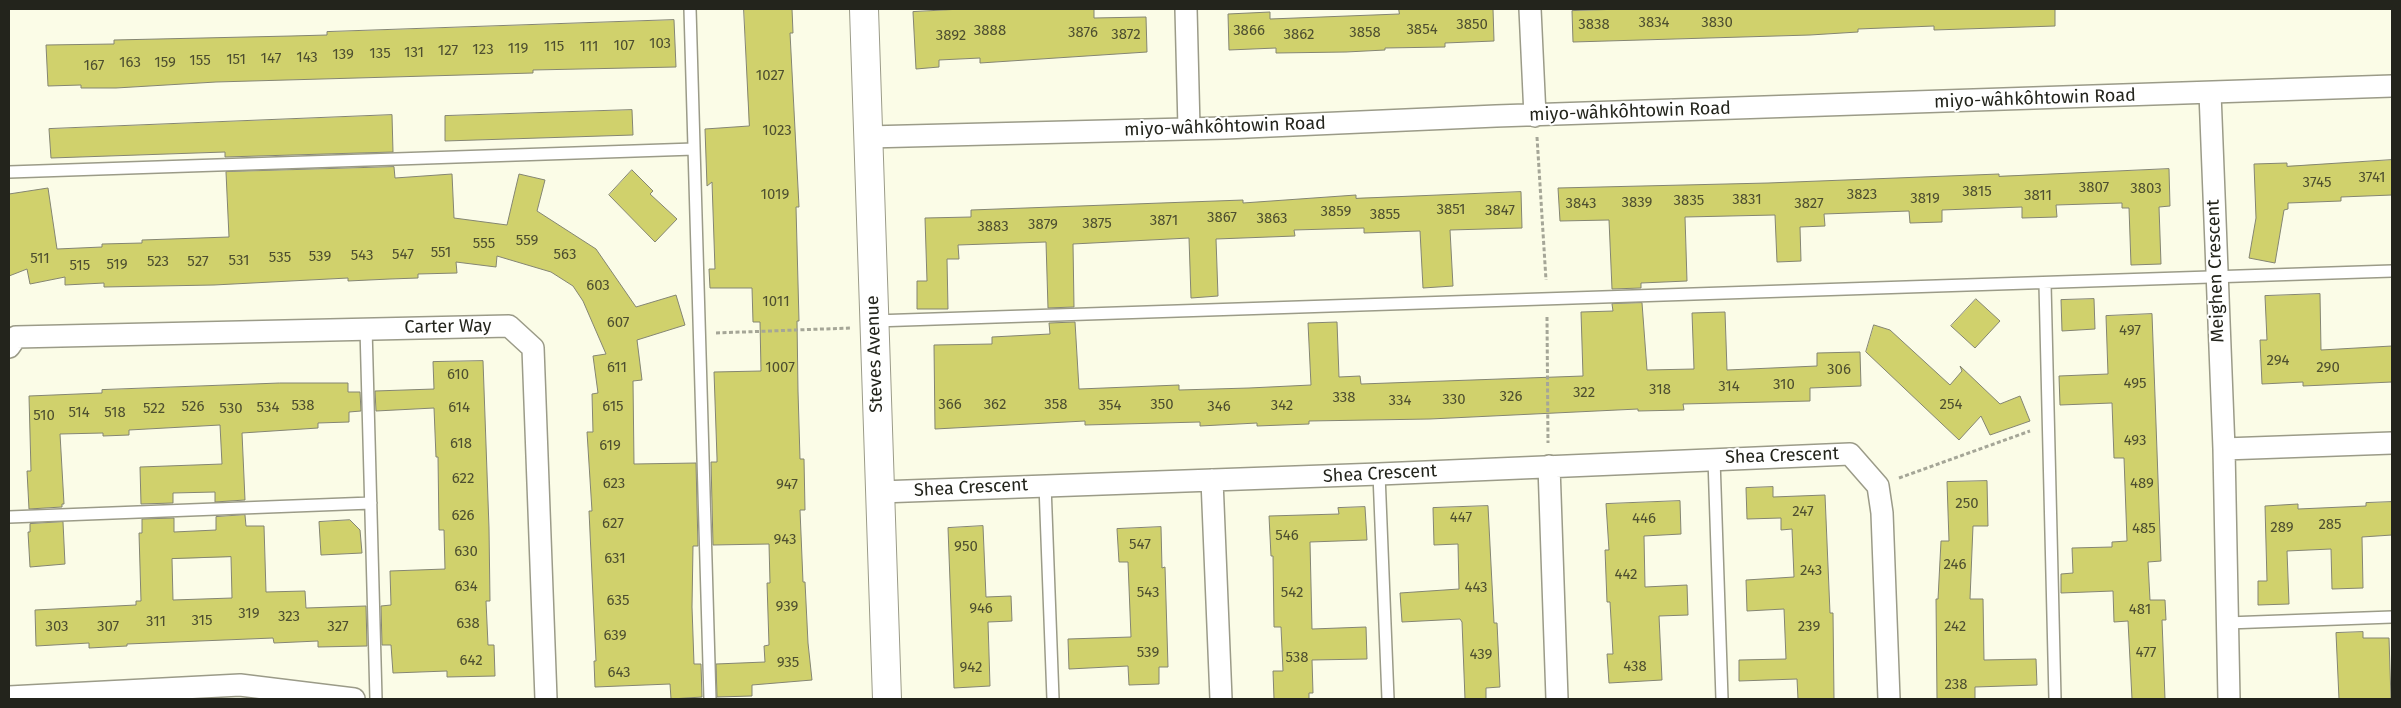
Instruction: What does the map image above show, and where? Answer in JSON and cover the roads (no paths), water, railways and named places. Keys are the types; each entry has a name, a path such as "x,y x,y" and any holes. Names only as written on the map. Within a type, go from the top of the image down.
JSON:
{"street":[{"name":"Steves Avenue","path":"864,9 886,699"},
{"path":"1186,9 1189,128"},
{"path":"1530,9 1535,116"},
{"name":"miyo-wâhkôhtowin Road","path":"868,137 1189,128 2392,86"},
{"name":"Meighen Crescent","path":"2210,93 2224,449 2229,699"},
{"name":"Carter Way","path":"9,347 16,337 509,326 533,348 546,699"},
{"path":"2224,449 2392,443"},
{"name":"Shea Crescent","path":"880,492 1379,474 1714,458 1850,454 1878,486 1882,513 1889,699"},
{"path":"1548,466 1557,699"},
{"path":"1212,480 1221,699"},
{"path":"9,697 240,685 354,699"}],"lane":[{"path":"690,9 710,699"},
{"path":"9,172 694,148"},
{"path":"874,320 2045,284 2392,271"},
{"path":"2045,284 2055,699"},
{"path":"366,328 376,699"},
{"path":"1714,458 1722,699"},
{"path":"1379,474 1388,699"},
{"path":"1045,485 1053,699"},
{"path":"9,518 371,503"},
{"path":"2227,623 2392,617"}]}
